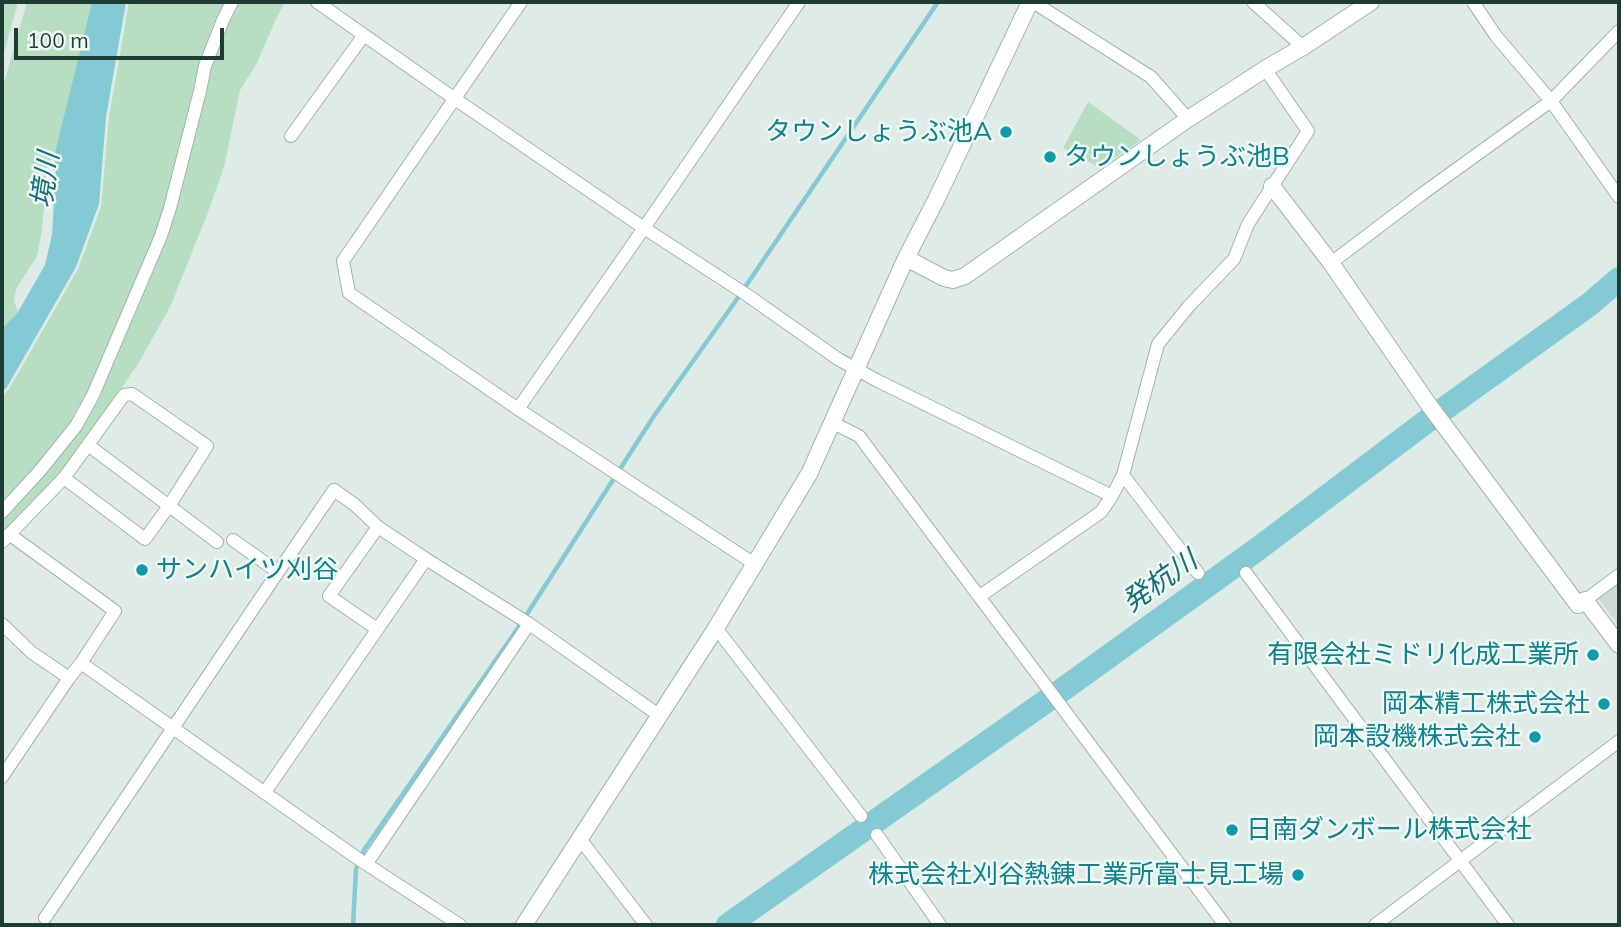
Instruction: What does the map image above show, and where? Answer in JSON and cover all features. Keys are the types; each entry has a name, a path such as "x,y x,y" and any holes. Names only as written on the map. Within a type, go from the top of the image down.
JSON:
{"street":[{"path":"2,512 76,426 93,395 161,236 205,66 232,2"},
{"path":"317,2 838,359 1112,496"},
{"path":"521,2 343,261 349,293 518,409 756,565"},
{"path":"518,409 799,2"},
{"path":"524,925 756,565 809,474 906,258 1032,2 1151,78 1188,119"},
{"path":"1254,2 1303,47"},
{"path":"906,258 944,278 965,276 1188,119 1371,2"},
{"path":"1472,2 1496,36 1551,101 1619,197"},
{"path":"1331,263 1551,101 1619,31"},
{"path":"292,136 364,35"},
{"path":"980,596 1101,512 1112,496 1123,475 1158,344 1189,306 1234,259 1248,224 1308,131 1265,69"},
{"path":"1272,186 1331,263 1444,425 1582,603 1619,645"},
{"path":"2,777 115,611 5,538 64,478 124,395 132,394 207,446 145,539 64,478"},
{"path":"832,423 859,436 1226,925"},
{"path":"88,445 217,542"},
{"path":"1123,475 1199,573"},
{"path":"45,918 334,491 355,505 378,527 524,621 660,716"},
{"path":"377,629 329,596 378,527"},
{"path":"233,540 278,572"},
{"path":"265,792 426,559"},
{"path":"1246,573 1508,925"},
{"path":"1582,603 1619,575"},
{"path":"362,860 524,621"},
{"path":"2,624 32,653 69,678"},
{"path":"716,628 861,816"},
{"path":"81,663 362,860 460,925"},
{"path":"1375,925 1619,741"},
{"path":"877,835 940,925"},
{"path":"580,839 646,925"}],"shaded area":[{"path":"1619,583 1619,626 1598,598"}],"green space":[{"path":"7,2 18,2 2,60 2,7"},
{"path":"27,2 92,2 54,156 47,166 42,231 37,256 16,289 14,301 18,312 2,329 2,90"},
{"path":"129,2 285,2 256,65 240,90 224,167 170,307 138,364 60,476 2,534 2,397 78,269 101,207 109,117"},
{"path":"1088,102 1141,140 1100,168 1063,148"}],"water":[{"path":"92,2 126,2 106,117 99,204 76,267 2,392 2,329 18,312 45,265 52,235 56,167 54,156"}],"waterway":[{"path":"353,925 356,869 364,850 518,628 654,416 735,302 938,2"},
{"name":"発杭川","path":"728,925 1259,548 1423,424 1590,304 1619,279"}],"place":[{"name":"タウンしょうぶ池A","path":"1006,132"},
{"name":"タウンしょうぶ池B","path":"1050,157"},
{"name":"サンハイツ刈谷","path":"142,570"},
{"name":"有限会社ミドリ化成工業所","path":"1593,655"},
{"name":"岡本精工株式会社","path":"1604,704"},
{"name":"岡本設機株式会社","path":"1535,737"},
{"name":"日南ダンボール株式会社","path":"1232,830"},
{"name":"株式会社刈谷熱錬工業所富士見工場","path":"1298,875"}],"water label":[{"name":"境川","path":"46,180"}]}
